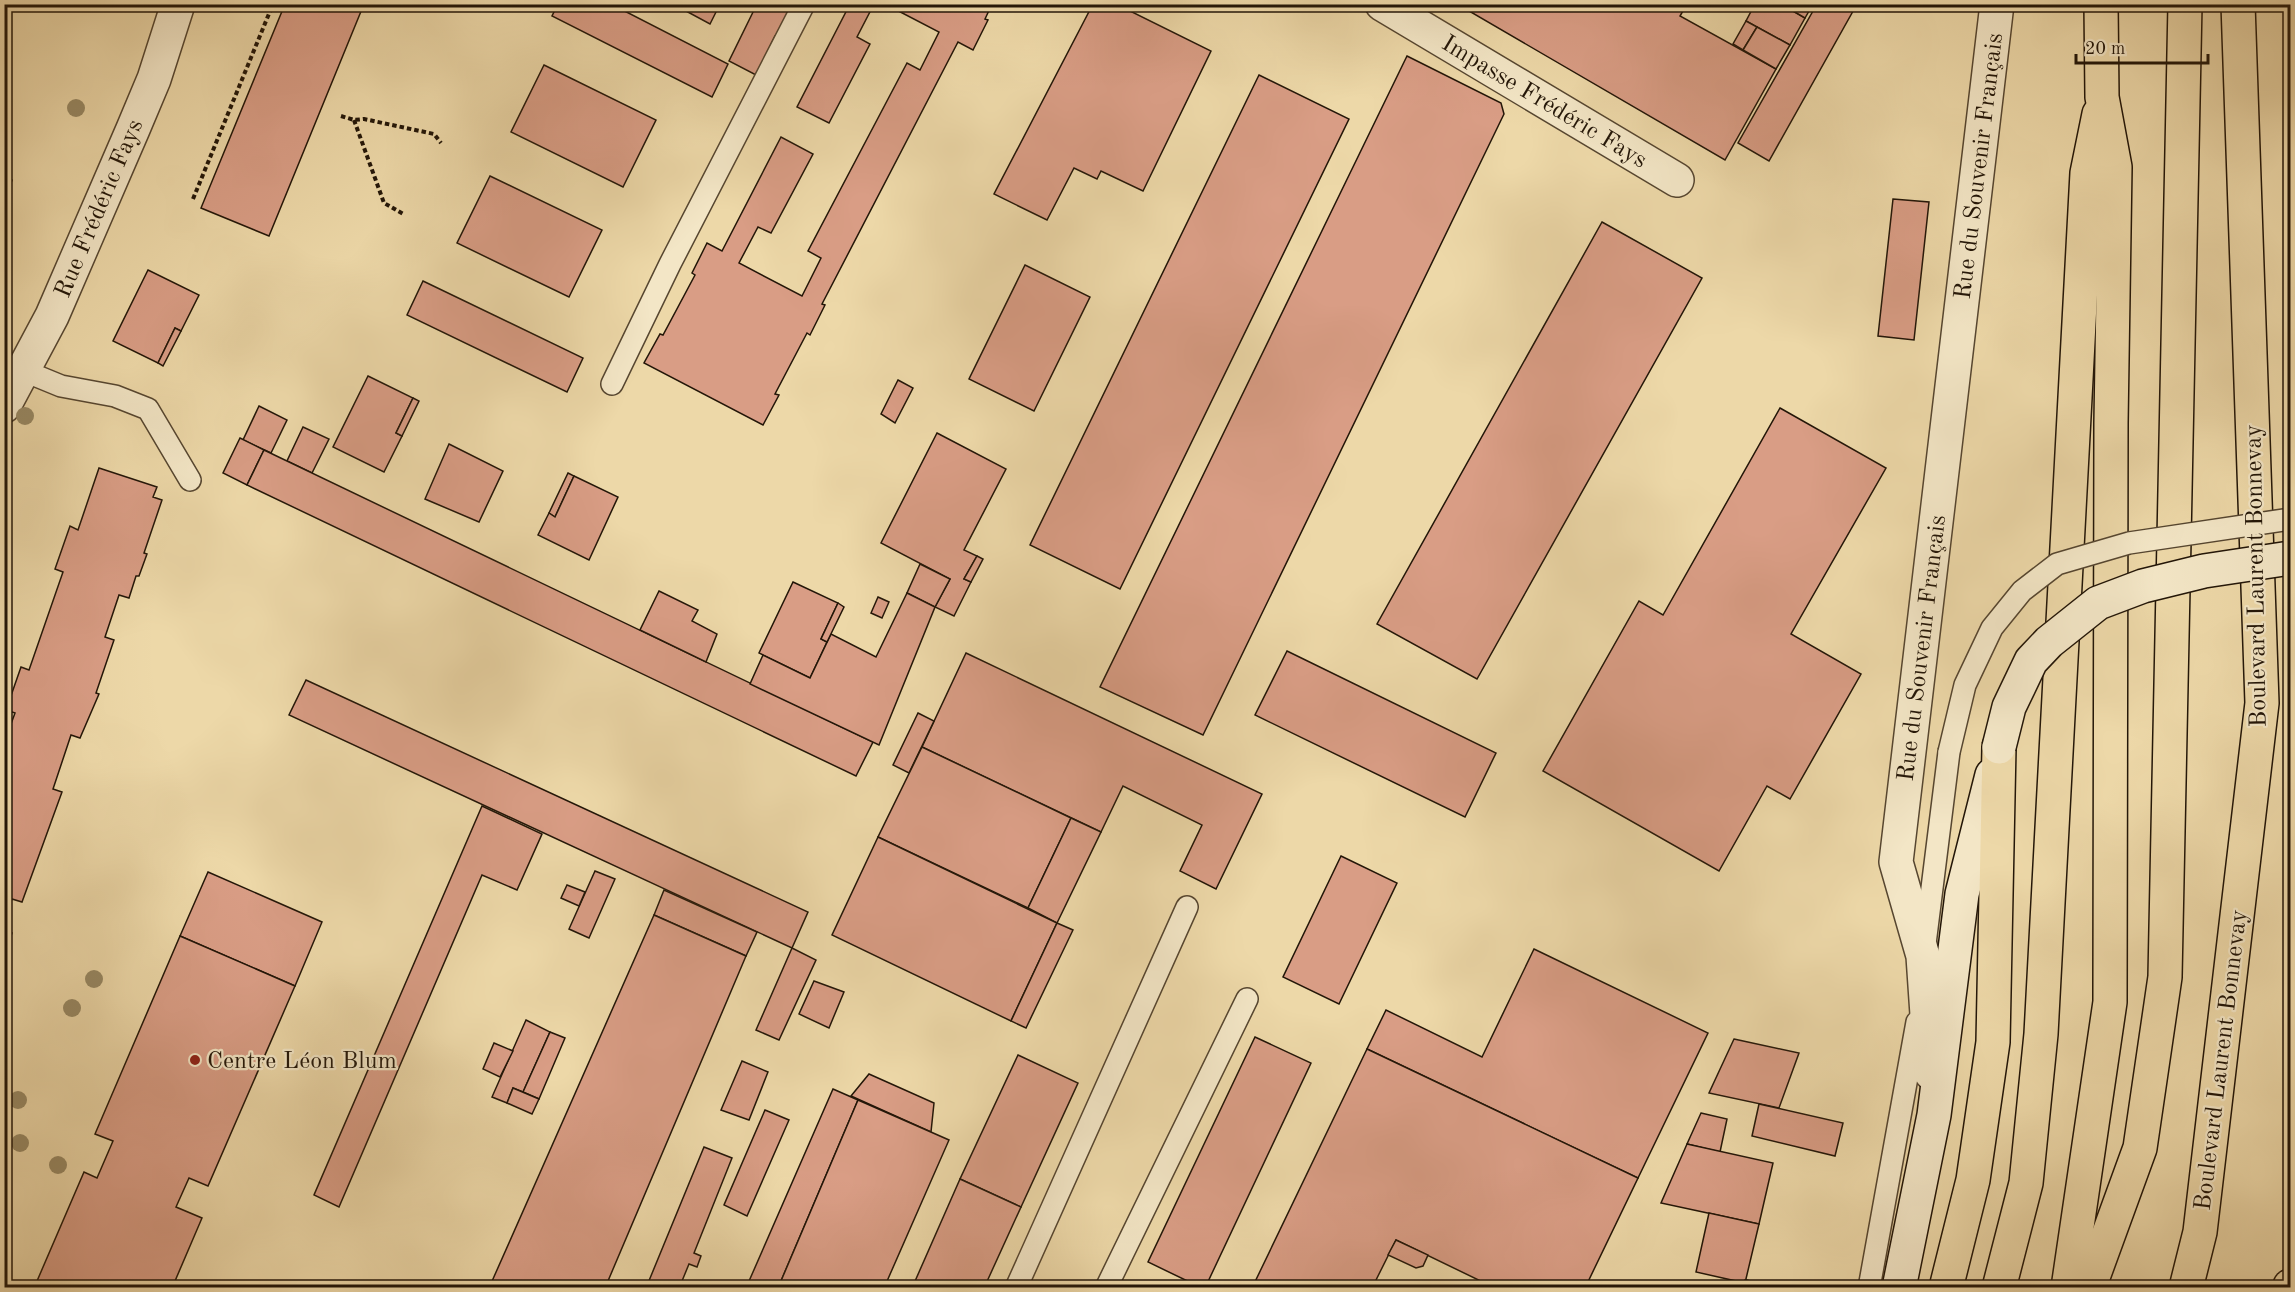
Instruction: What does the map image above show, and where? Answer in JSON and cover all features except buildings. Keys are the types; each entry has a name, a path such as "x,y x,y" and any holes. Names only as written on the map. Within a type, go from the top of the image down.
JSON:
{"highway":[{"path":"2068,1287 2110,1002 2110,423 2115,167 2102,97 2101,4"},
{"path":"2089,1287 2140,1148 2165,977 2185,4"},
{"name":"Boulevard Laurent Bonnevay","path":"2186,1287 2200,1232 2262,703 2238,4"},
{"path":"1999,1287 2026,1183 2041,1034 2087,172 2102,97"},
{"path":"1946,1287 1973,1180 1993,1042 1999,747"}],"street":[{"name":"Rue Frédéric Fays","path":"4,406 52,316 133,129 154,79 177,4"},
{"name":"Impasse Frédéric Fays","path":"1382,4 1677,180"},
{"name":"Rue du Souvenir Français","path":"1899,1287 1935,1115 1923,956 1896,862 1997,4"},
{"path":"1935,1115 1962,894 2009,707 2031,661 2057,635 2098,603 2143,586 2204,571 2290,558"}],"lane":[{"path":"612,384 675,254 804,4"},
{"path":"22,370 61,386 115,396 148,409 190,480"},
{"path":"1869,1287 1916,1035 1923,956 1949,752 1965,685 1992,628 2022,591 2057,564 2129,543 2290,519"},
{"path":"1016,1287 1187,907"},
{"path":"1106,1287 1247,999"}],"path":[{"path":"193,200 273,4"},
{"path":"341,116 434,134 441,143"},
{"path":"354,120 384,203 405,215"}],"place":[{"name":"Centre Léon Blum","path":"195,1060"}]}
